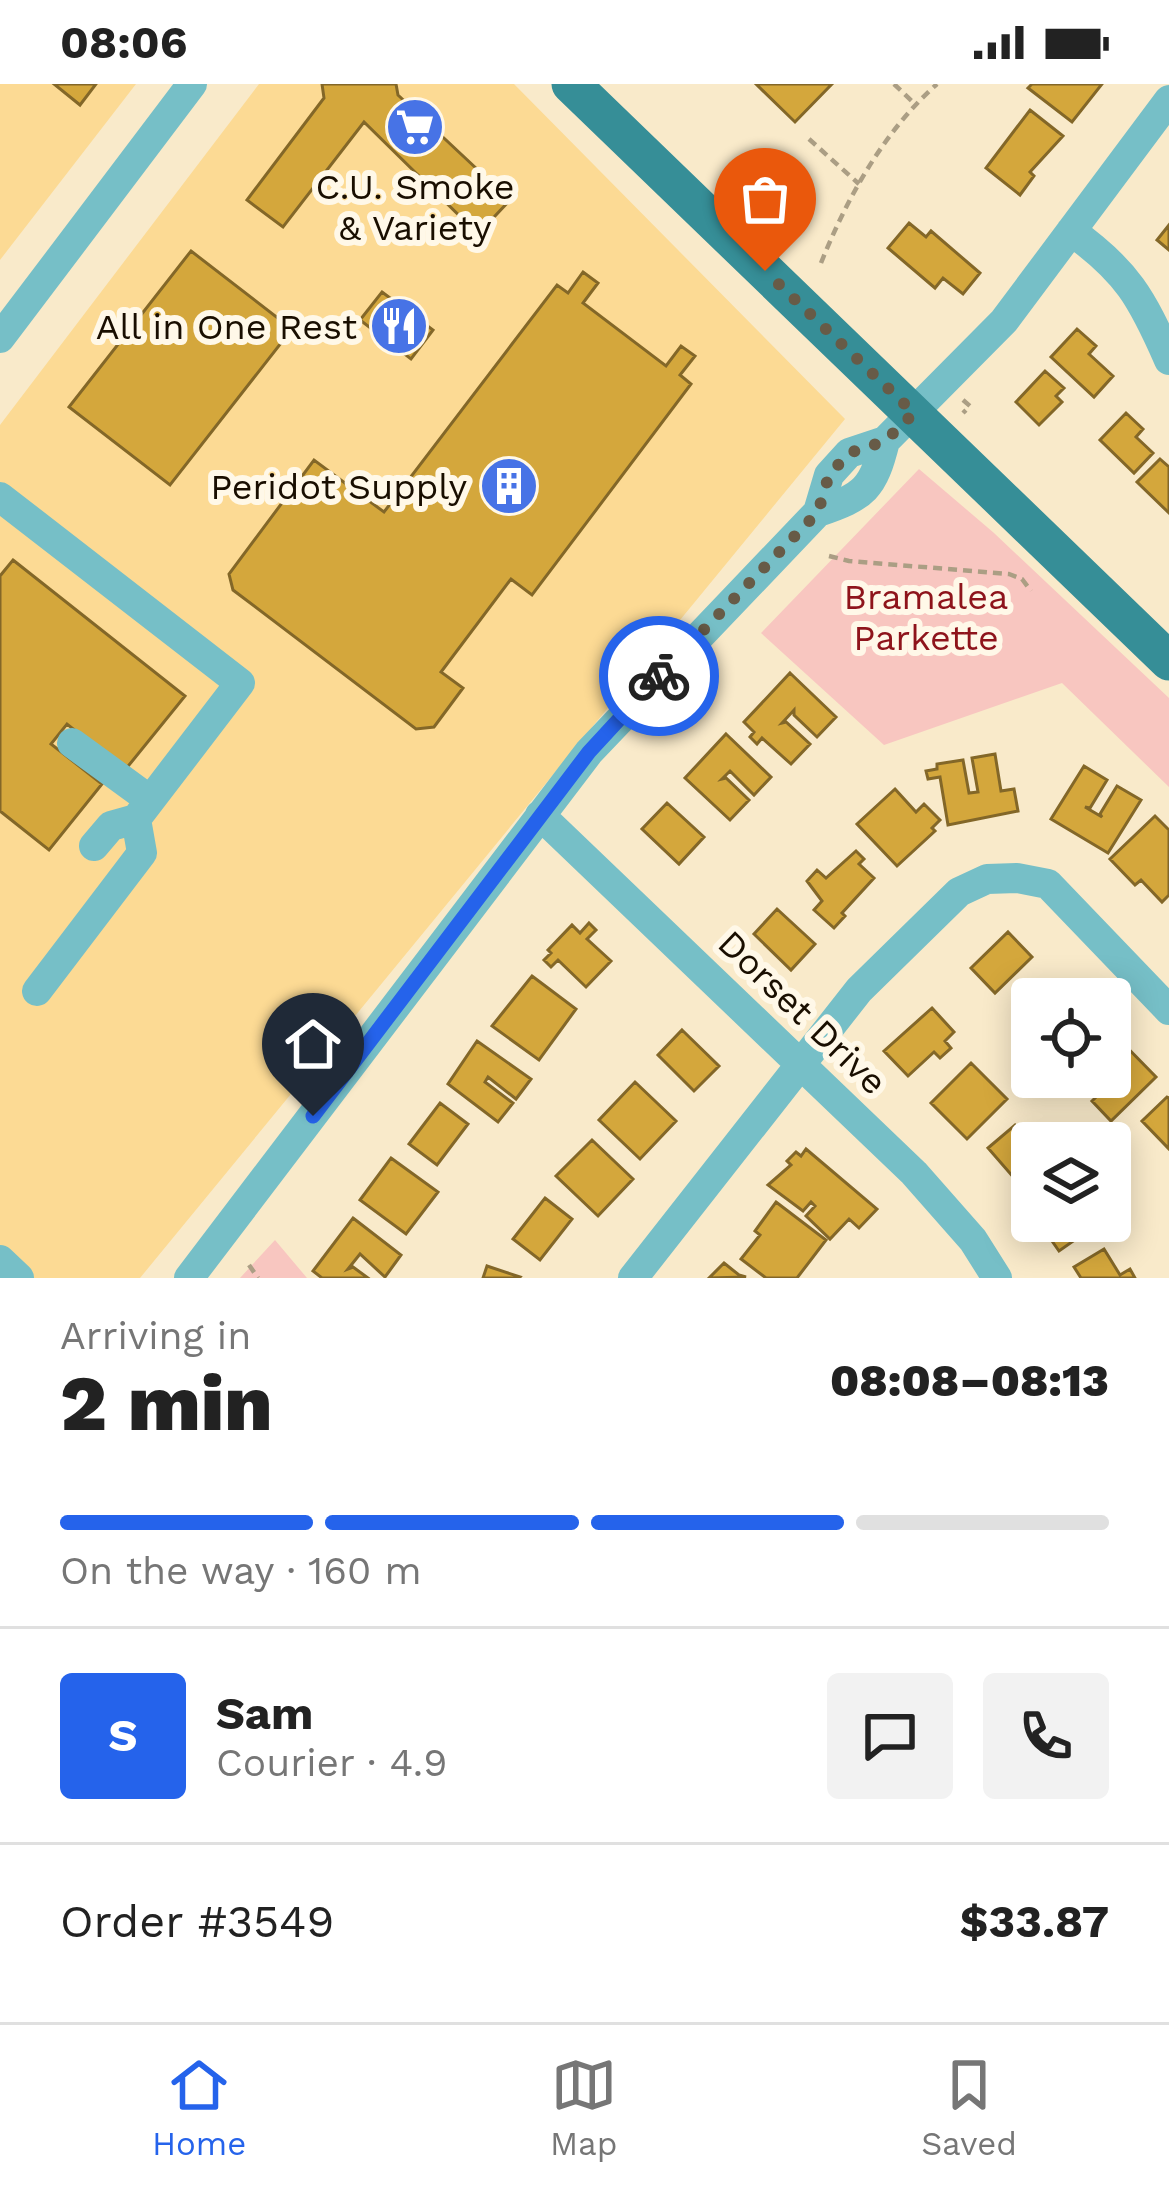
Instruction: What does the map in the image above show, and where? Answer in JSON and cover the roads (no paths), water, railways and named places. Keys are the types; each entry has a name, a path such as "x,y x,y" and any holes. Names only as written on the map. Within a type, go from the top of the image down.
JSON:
{"main road":[{"path":"571,84 899,427 1169,661"}],"street":[{"path":"0,338 192,84"},
{"path":"190,1278 540,815 632,705 818,512 856,500 875,478 899,427 1004,321 1169,100"},
{"path":"1071,231 1122,272 1146,309 1169,360"},
{"path":"0,497 240,683 143,809 112,826 94,846"},
{"path":"37,991 142,853 143,809 72,743"},
{"name":"Dorset Drive","path":"540,815 914,1173 973,1240 997,1278"},
{"path":"633,1278 799,1063 875,974 959,892 987,878 1048,884 1169,1010"},
{"path":"0,1260 19,1278"}],"place":[{"name":"C.U. Smoke & Variety","path":"415,127"},
{"name":"All in One Rest","path":"399,326"},
{"name":"Peridot Supply","path":"509,486"}],"park label":[{"name":"Bramalea Parkette","path":"926,616"}]}
